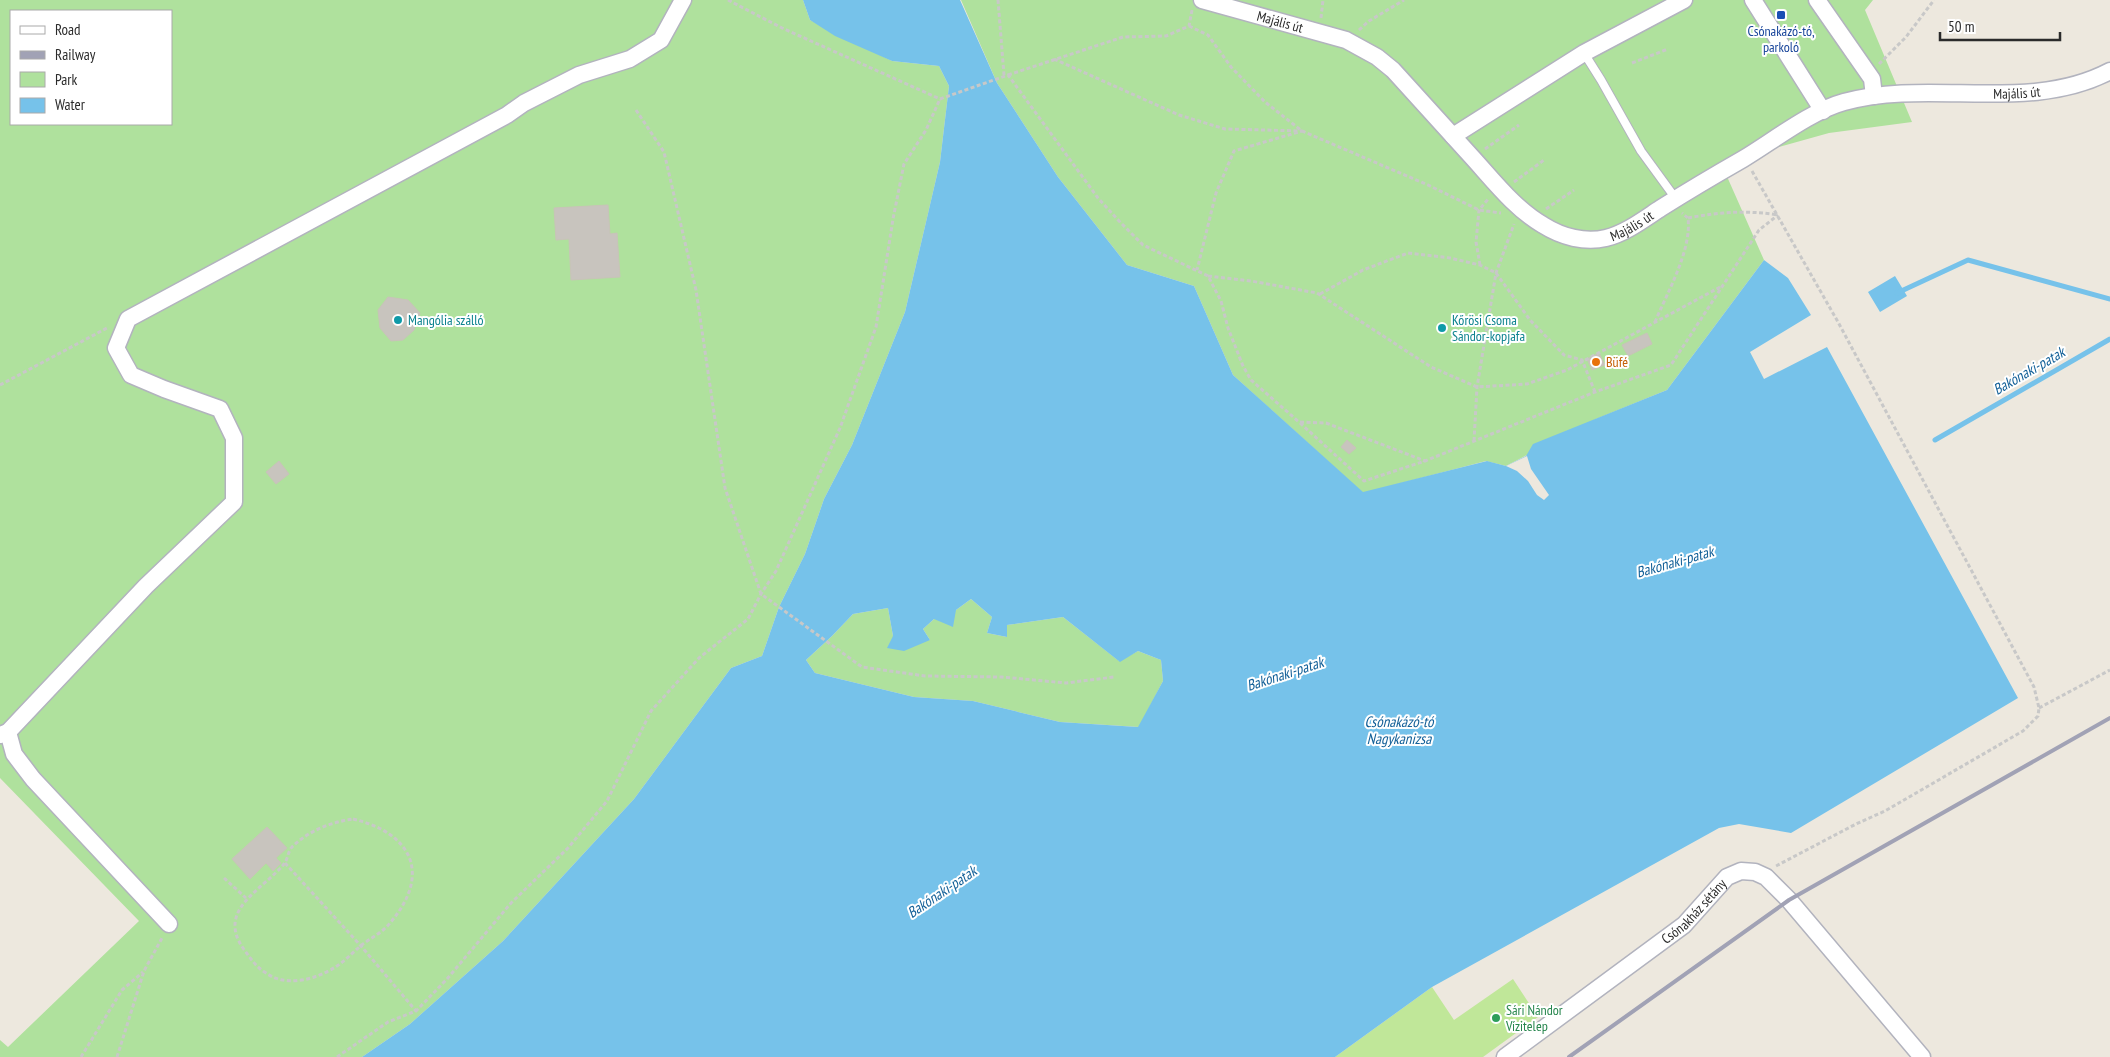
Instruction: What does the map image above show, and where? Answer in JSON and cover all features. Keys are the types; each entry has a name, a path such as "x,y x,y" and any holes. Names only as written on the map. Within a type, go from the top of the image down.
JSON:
{"street":[{"path":"169,924 33,778 14,754 4,733 146,586 234,502 234,438 220,409 164,389 132,375 116,348 128,319 508,115 524,103 579,75 630,59 661,40 683,0"},
{"path":"1453,136 1584,54 1684,0"},
{"path":"1753,0 1823,111"},
{"path":"1817,0 1872,79 1874,96"},
{"name":"Majális út","path":"1198,2 1346,40 1377,57 1392,70 1523,213 1565,236 1576,239 1597,240 1623,232 1713,175 1823,111 1843,102 1874,96 1926,92 2028,93 2059,89 2087,81 2110,71"},
{"name":"Csónakház sétány","path":"1505,1057 1684,925 1727,877 1741,872 1755,872 1766,877"},
{"path":"1766,877 1789,900 1922,1057"}],"lane":[{"path":"1584,54 1641,151 1676,199"}],"path":[{"path":"728,0 782,28 940,99 1006,75 1123,37 1166,36 1189,26 1198,2"},
{"path":"998,0 1006,75 1098,198 1143,245 1208,276 1251,280 1320,294 1431,367 1477,387 1527,384 1567,370 1582,360 1654,324 1675,310 1722,286"},
{"path":"1346,40 1369,22 1404,0"},
{"path":"1872,79 1878,65 1906,37 1934,0"},
{"path":"1189,26 1208,35 1231,68 1265,102 1302,131 1428,184 1479,210 1523,213 1574,190"},
{"path":"1632,63 1668,49"},
{"path":"1054,59 1179,115 1225,129 1302,131"},
{"path":"337,1057 388,1022 416,1011 447,979 511,903 568,848 607,801 651,711 699,658 748,619 776,571 840,428 876,327 893,219 904,164 926,130 940,99"},
{"path":"636,110 664,152 696,290 726,488 761,594 862,666 925,676 1002,677 1066,683 1114,677"},
{"path":"1473,158 1519,125"},
{"path":"1197,270 1216,194 1234,151 1302,131"},
{"path":"1744,158 1838,322 2034,687 2040,708 2038,716 2023,731 1886,811 1856,824 1769,870 1766,877"},
{"path":"1480,265 1476,242 1479,210 1501,188 1544,160"},
{"path":"1654,324 1684,253 1689,230 1688,218 1729,212 1755,212 1778,215"},
{"path":"1474,441 1477,387 1496,273 1523,213"},
{"path":"1208,276 1220,301 1243,366 1251,380 1364,481 1425,461 1596,392 1671,365 1759,230 1778,215"},
{"path":"1320,294 1363,270 1408,253 1450,258 1480,265 1496,273 1530,320 1564,355 1582,360"},
{"path":"0,385 102,330 128,319"},
{"path":"1582,360 1596,392"},
{"path":"1299,422 1326,423 1425,461"},
{"path":"2040,708 2110,670"},
{"path":"353,819 382,828 393,835 404,848 413,869 409,889 389,924 338,966 318,976 300,981 281,980 260,970 237,939 235,920 246,898 285,863 291,848 313,831 339,821 353,819"},
{"path":"285,863 361,946 416,1011"},
{"path":"224,878 246,898"},
{"path":"117,1057 144,971 169,924"},
{"path":"81,1057 122,990 144,971"}],"green space":[{"path":"0,0 803,0 810,20 892,61 939,66 949,86 940,162 905,312 852,445 824,499 805,554 779,607 762,656 731,668 634,799 503,941 410,1024 362,1057 0,1057 0,1040 8,1047 139,921 0,778"},
{"path":"961,0 1873,0 1865,10 1912,122 1829,133 1721,163 1764,260 1667,390 1596,419 1506,466 1486,461 1363,493 1233,375 1194,286 1127,265 1058,177 997,83"},
{"path":"971,599 992,617 987,633 1007,637 1007,625 1063,617 1119,661 1138,651 1161,660 1163,681 1139,727 1060,722 973,701 914,697 815,673 806,660 853,614 888,608 893,636 930,640 923,629 934,619 956,610"},
{"name":"Sári Nándor Vízitelep","path":"1513,979 1538,1017 1483,1057 1335,1057 1432,987 1454,1020"}],"water":[{"name":"Csónakázó-tó Nagykanizsa","path":"803,0 960,0 997,83 1058,177 1127,265 1194,286 1233,375 1363,492 1487,461 1506,466 1526,456 1533,444 1667,390 1764,260 1788,278 1811,315 1750,352 1764,379 1827,347 2018,698 1791,833 1739,824 1719,828 1432,987 1335,1057 362,1057 410,1024 503,941 634,799 731,668 762,656 779,607 805,554 824,499 852,445 905,312 940,162 949,86 939,66 892,61 835,36 810,20","holes":["971,599 992,617 987,633 1007,637 1007,625 1063,617 1120,662 1138,651 1161,660 1163,681 1138,727 1060,722 973,701 914,697 815,673 806,660 853,614 888,608 893,636 887,648 904,651 930,640 923,629 934,619 953,627 956,610"]},
{"path":"1895,276 1907,296 1880,312 1868,292"}],"pier":[{"path":"1527,456 1531,469 1549,495 1544,500 1537,495 1528,481 1517,471 1506,466"}],"building":[{"path":"608,205 610,234 617,233 620,277 571,280 569,239 556,240 554,208"},
{"name":"Mangólia szálló","path":"388,297 408,300 420,313 414,330 403,340 391,341 380,328 378,310"},
{"path":"1647,333 1652,344 1628,356 1622,345"},
{"name":"Büfé","path":"1599,353 1605,365 1592,370 1587,359"},
{"path":"1347,440 1356,448 1349,454 1341,447"},
{"path":"279,461 289,474 276,484 266,472"},
{"path":"267,827 287,848 276,858 281,863 273,871 266,863 250,879 232,859"}],"waterway":[{"path":"1897,293 1968,260 2110,299"},
{"name":"Bakónaki-patak","path":"1935,440 2110,339"}],"railway":[{"path":"1569,1057 1789,900 2110,718"}],"place":[{"name":"Csónakázó-tó, parkoló","path":"1781,15"},
{"name":"Mangólia szálló","path":"398,320"},
{"name":"Kőrösi Csoma Sándor-kopjafa","path":"1442,328"},
{"name":"Büfé","path":"1596,362"},
{"name":"Sári Nándor Vízitelep","path":"1496,1018"}]}
